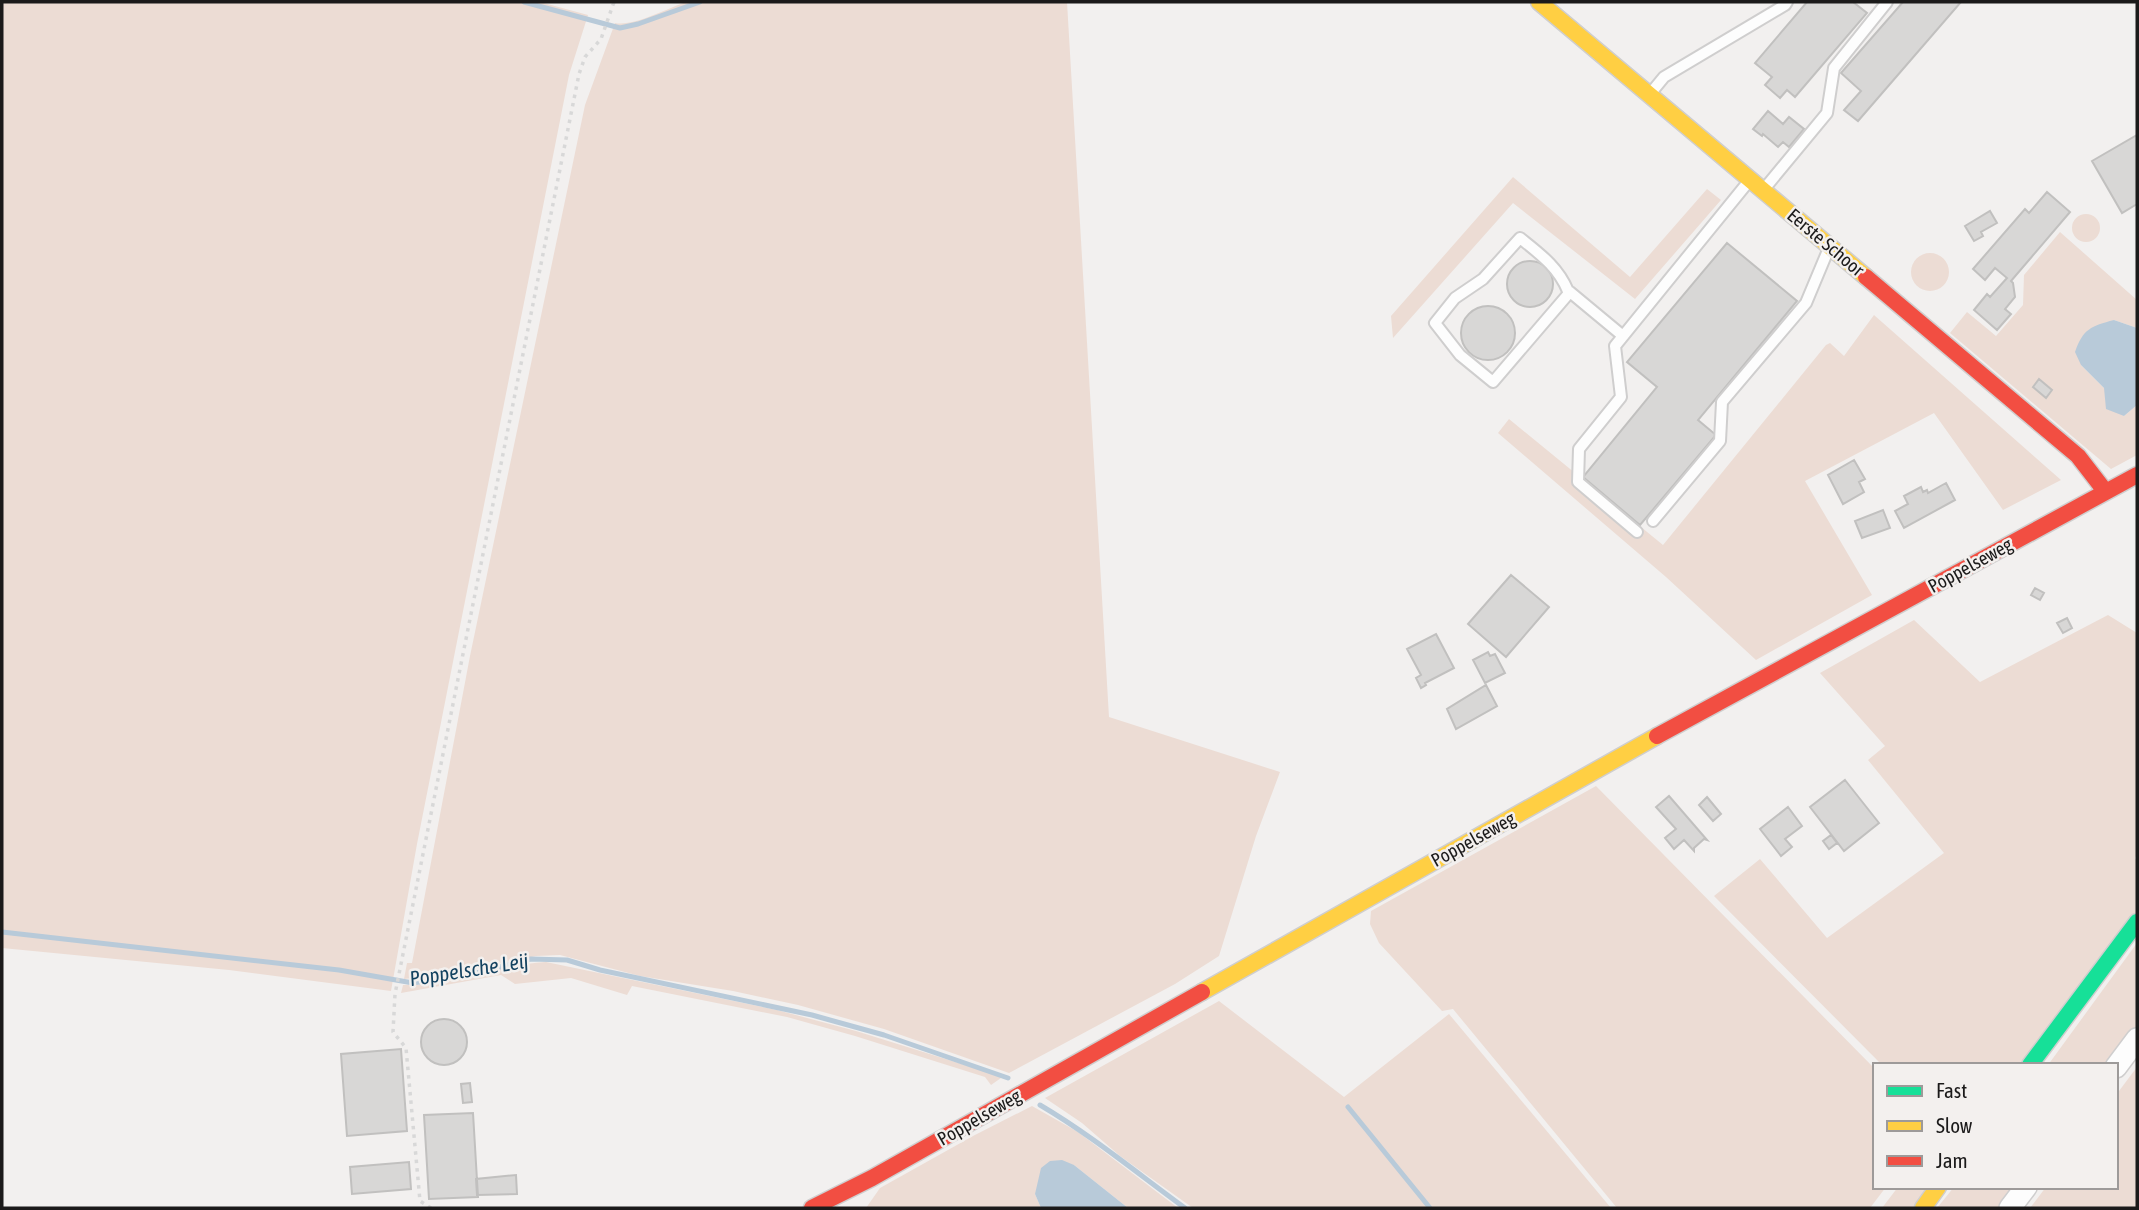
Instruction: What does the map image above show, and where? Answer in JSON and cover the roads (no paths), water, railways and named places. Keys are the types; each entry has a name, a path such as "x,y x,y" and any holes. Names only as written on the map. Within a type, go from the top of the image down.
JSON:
{"street":[{"name":"Eerste Schoor","path":"1539,2 2078,456 2105,491"},
{"name":"Poppelseweg","path":"812,1208 837,1203 1014,1097 1666,731 2137,475"},
{"path":"2031,1063 2137,922"},
{"path":"2118,1064 2137,1039"},
{"path":"1923,1208 1937,1189"},
{"path":"2011,1208 2025,1189"}],"lane":[{"path":"1650,94 1664,77 1787,2"},
{"path":"1637,532 1578,482 1579,449 1621,397 1615,346 1757,184 1827,113 1834,68 1887,2"},
{"path":"1570,292 1493,382 1461,355 1435,323 1455,298 1483,279 1520,238 1555,268 1570,292 1623,336"},
{"path":"1653,521 1720,441 1722,402 1806,303 1830,246"}],"water":[{"path":"2114,320 2137,328 2137,405 2124,416 2106,409 2104,388 2081,365 2075,352 2085,333 2099,324"},
{"path":"1062,1160 1074,1165 1128,1208 1041,1208 1035,1194 1041,1168 1050,1161"}],"waterway":[{"path":"524,2 620,28 700,2"},
{"name":"Poppelsche Leij","path":"2,932 339,970 413,983 476,973 531,959 567,960 600,970 812,1015 884,1035 1008,1078"},
{"name":"Poppelsche Leij","path":"1040,1105 1096,1142 1185,1208"},
{"path":"1348,1107 1430,1208"}]}
